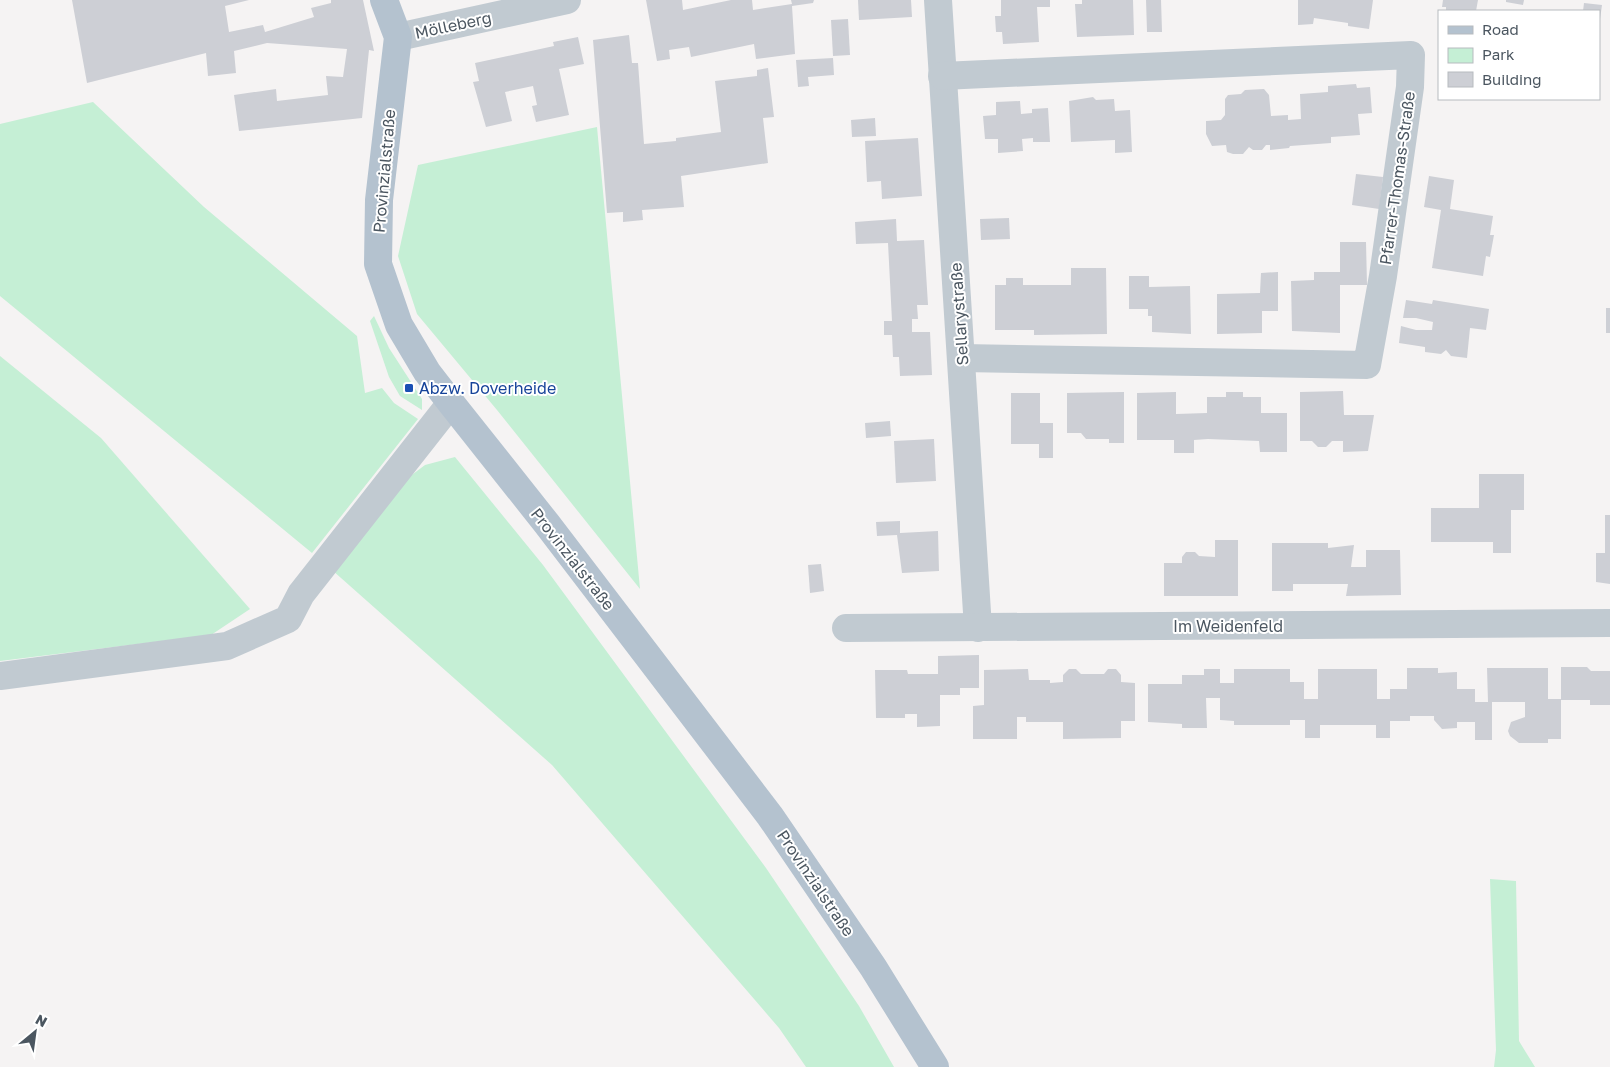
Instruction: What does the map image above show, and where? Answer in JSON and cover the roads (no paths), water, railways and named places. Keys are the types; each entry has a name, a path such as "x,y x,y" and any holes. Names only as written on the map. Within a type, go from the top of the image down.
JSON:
{"main road":[{"name":"Provinzialstraße","path":"384,0 398,37 378,200 378,264 399,324 427,372 547,524 770,816 873,967 935,1067"}],"street":[{"name":"Mölleberg","path":"398,37 567,0"},
{"name":"Sellarystraße","path":"938,0 978,628"},
{"name":"Pfarrer-Thomas-Straße","path":"942,76 1412,55 1410,87 1384,266 1367,365 962,358"},
{"path":"0,676 227,646 288,619 301,594 451,403"},
{"name":"Im Weidenfeld","path":"846,628 1610,624"}],"place":[{"name":"Abzw. Doverheide","path":"409,388"}]}
